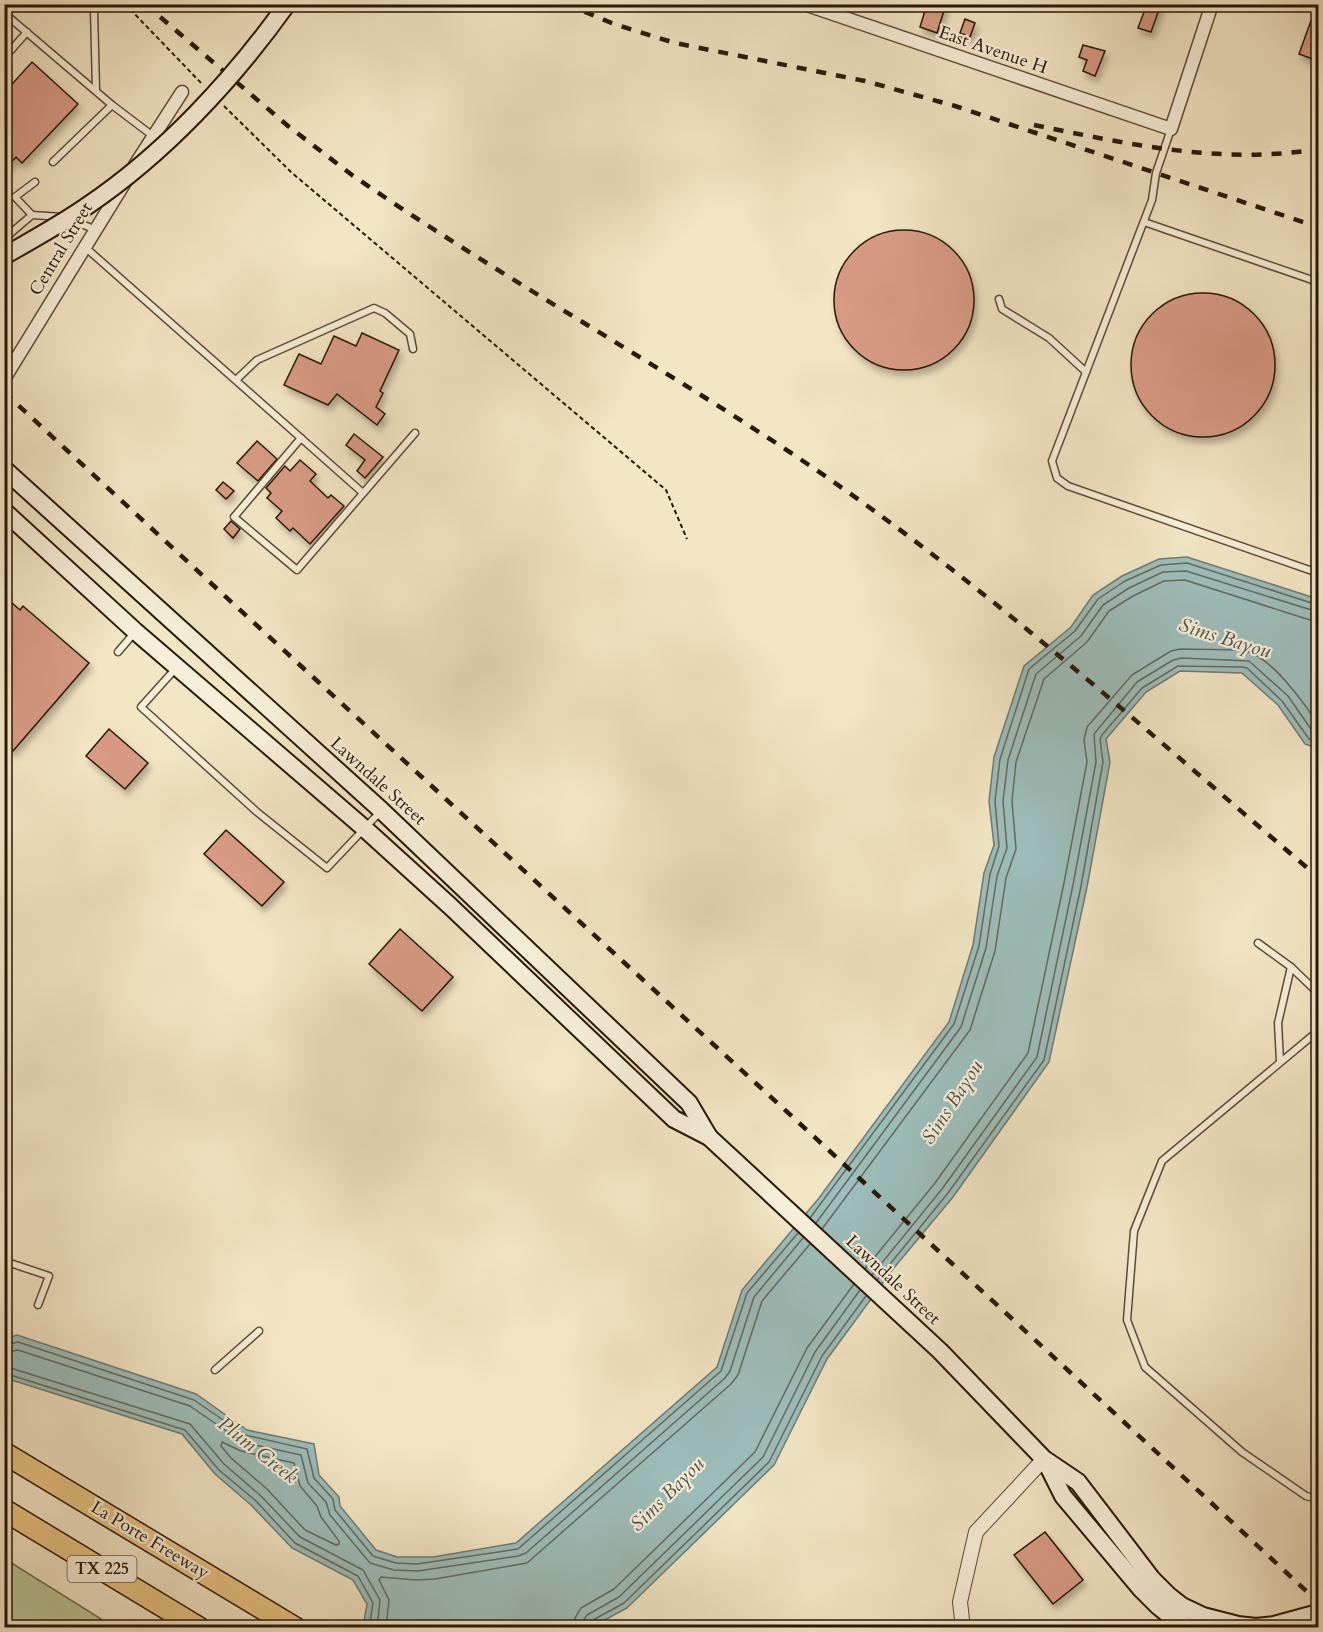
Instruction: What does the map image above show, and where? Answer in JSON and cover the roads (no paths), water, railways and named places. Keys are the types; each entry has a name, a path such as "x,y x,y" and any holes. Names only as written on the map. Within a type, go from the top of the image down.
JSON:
{"highway":[{"name":"La Porte Freeway","path":"4,1453 296,1628"},
{"name":"TX 225","path":"4,1510 199,1628"}],"main road":[{"name":"Central Street","path":"4,256 87,206 153,154 225,83 287,4"},
{"name":"Lawndale Street","path":"4,469 381,810 690,1103 709,1137"},
{"name":"Lawndale Street","path":"4,511 135,631 364,828 450,906 674,1119 709,1137 729,1154 940,1351 1044,1459 1078,1482 1152,1579 1182,1606 1203,1617 1256,1627 1295,1621 1318,1613"},
{"name":"Lawndale Street","path":"1044,1459 1064,1496 1141,1589 1174,1619 1191,1628"}],"street":[{"name":"East Avenue H","path":"804,4 1171,129"},
{"path":"1171,129 1212,4"},
{"name":"Central Street","path":"4,379 182,92"},
{"path":"963,1628 960,1602 976,1532 1044,1459"}],"lane":[{"path":"88,4 94,10 96,90"},
{"path":"4,13 112,105 153,136"},
{"path":"4,58 27,32"},
{"path":"52,162 112,105"},
{"path":"1171,129 1156,173 1152,200 1052,461 1057,478 1068,486 1318,573"},
{"path":"35,182 15,197 32,215 64,217 96,230"},
{"path":"4,241 32,215"},
{"path":"1144,222 1318,282"},
{"path":"85,247 363,493"},
{"path":"999,299 1002,309 1049,338 1086,372"},
{"path":"236,380 256,360 374,308 385,313 410,334 413,349"},
{"path":"301,438 234,517 297,570 415,433"},
{"path":"118,652 135,631"},
{"path":"177,666 141,707 257,812 327,868 381,810"},
{"path":"1258,943 1291,967 1318,993"},
{"path":"1280,1061 1278,1023 1291,967"},
{"path":"1318,1031 1162,1161 1134,1231 1127,1320 1145,1367 1242,1452 1306,1496 1318,1499"},
{"path":"4,1261 49,1276 38,1305"},
{"path":"215,1370 259,1331"}],"water":[{"path":"1187,557 1318,599 1318,749 1305,744 1278,705 1242,673 1180,671 1146,692 1106,739 1110,762 1087,887 1049,1062 953,1197 893,1269 827,1359 774,1465 627,1608 592,1627 363,1627 367,1604 353,1580 292,1548 251,1505 215,1474 182,1434 5,1378 4,1339 17,1335 196,1394 247,1430 314,1444 319,1475 339,1497 340,1506 376,1550 397,1557 433,1557 516,1543 717,1367 742,1290 819,1198 949,1022 973,945 984,873 994,845 989,801 994,757 1024,666 1071,627 1093,595 1122,576 1159,559"}],"railway":[{"path":"145,4 288,126 352,175 408,213 695,391 809,465 942,561 1069,664 1318,877"},
{"path":"566,4 614,24 675,43 865,81 955,106 1318,227"},
{"path":"1034,125 1175,150 1246,155 1318,149"},
{"path":"4,392 1318,1602"}],"water label":[{"name":"Sims Bayou","path":"1225,638"},
{"name":"Sims Bayou","path":"952,1102"},
{"name":"Plum Creek","path":"258,1450"},
{"name":"Sims Bayou","path":"667,1494"}]}
